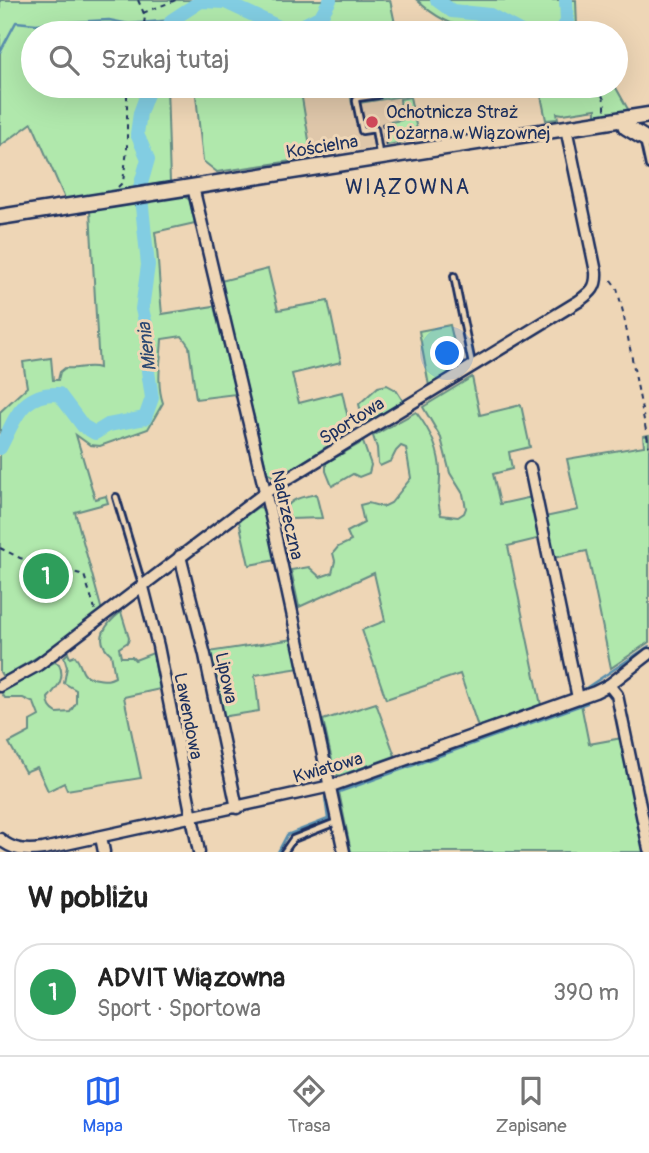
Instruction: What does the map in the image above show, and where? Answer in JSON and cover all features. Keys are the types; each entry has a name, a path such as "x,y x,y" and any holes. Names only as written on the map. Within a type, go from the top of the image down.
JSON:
{"street":[{"name":"Kościelna","path":"0,217 141,196 383,152 649,115"},
{"path":"623,120 626,127 646,139"},
{"name":"Sportowa","path":"0,686 38,665 266,492 579,301 596,285 566,128"},
{"name":"Nadrzeczna","path":"193,187 266,492 344,852"},
{"path":"530,468 578,698"},
{"name":"Lipowa","path":"180,556 205,655 237,808"},
{"name":"Lawendowa","path":"143,587 158,646 199,852"},
{"name":"Kwiatowa","path":"0,839 15,849 30,851 331,786 578,698 609,685 649,654"},
{"path":"609,685 617,695 649,849"},
{"path":"101,837 104,852"}],"lane":[{"path":"357,98 362,131 375,129 383,152"},
{"path":"646,139 649,166"},
{"path":"454,276 472,365"},
{"path":"116,497 143,587"},
{"path":"284,852 293,839 338,822"}],"path":[{"path":"138,0 145,21"},
{"path":"144,14 176,0"},
{"path":"108,201 110,194 123,182 125,174 127,98"},
{"path":"603,98 606,116"},
{"path":"382,123 383,152"},
{"path":"611,280 617,288 623,312 649,446"},
{"path":"0,548 20,558 84,575 98,620"}],"shaded area":[{"path":"302,98 352,98 353,104 411,98 419,139 312,158"}],"green space":[{"path":"0,0 390,0 394,21 21,21 21,98 167,98 170,182 65,199 32,123 0,146"},
{"path":"417,0 576,0 577,21 447,21"},
{"path":"196,98 302,98 312,158 217,172 203,161"},
{"path":"351,98 391,98 352,104"},
{"path":"410,98 419,139 387,145 384,123 402,120 400,99"},
{"path":"541,98 622,98 629,111 596,115 596,109 557,113 558,119 546,120"},
{"path":"183,196 190,200 195,223 155,232 162,314 214,306 236,394 196,399 189,346 182,336 162,339 159,379 163,403 148,429 100,446 90,445 76,435 95,499 106,496 108,503 75,512 102,611 44,653 3,677 0,672 0,412 27,387 23,362 51,358 53,380 58,380 60,372 65,368 99,368 90,211"},
{"path":"268,269 278,310 328,301 341,362 292,374 299,403 342,392 351,431 276,479 267,472 221,281"},
{"path":"450,325 460,368 429,386 419,331"},
{"path":"472,377 480,415 521,405 530,447 509,452 512,469 493,474 500,504 532,497 541,538 508,546 541,705 478,727 460,674 386,699 362,630 385,621 374,573 299,607 291,570 309,567 320,577 332,573 335,561 333,553 338,547 351,541 347,532 364,523 360,505 368,503 383,507 391,503 411,478 406,448 401,446 391,461 380,466 373,436 416,412 430,434 439,459 438,499 441,515 458,517 464,513 466,508 463,494 450,473 441,438 423,407"},
{"path":"387,385 396,390 403,401 364,425 359,404 378,387"},
{"path":"649,435 649,642 611,668 587,551 553,558 545,517 578,510 567,459 644,446 643,436"},
{"path":"363,442 371,465 369,473 359,477 353,474 332,486 326,463"},
{"path":"316,494 322,518 290,519 286,508 289,504"},
{"path":"258,507 264,508 276,560 249,565 239,521"},
{"path":"121,612 129,638 128,642 119,648 121,657 132,657 135,660 153,653 160,689 124,697 141,778 67,790 64,783 48,791 37,767 25,772 9,743 30,732 30,721 39,716 34,703 23,698 5,698 1,692 55,662 59,664 62,674 57,687 48,698 49,705 57,713 70,712 76,703 76,690 64,683 67,667 64,657 68,653 70,658 75,656 84,674 91,678 105,680 115,677 111,654 105,648 102,637 107,626"},
{"path":"294,639 300,668 255,675 259,711 221,717 208,652"},
{"path":"376,703 395,756 339,776 335,774 323,720"},
{"path":"581,704 589,744 622,738 646,852 351,852 338,787"}],"waterway":[{"name":"Mienia","path":"311,21 321,16 330,0"},
{"name":"Mienia","path":"437,0 452,11 490,15 501,21"},
{"name":"Mienia","path":"566,0 567,21"},
{"name":"Mienia","path":"171,21 201,1 225,2 266,21"},
{"path":"161,21 172,20"},
{"path":"91,21 114,21"},
{"path":"0,52 16,22 21,22"},
{"name":"Mienia","path":"0,448 21,410 36,398 46,395 59,394 83,426 95,433 108,425 145,418 152,398 148,371 150,341 142,309 148,265 140,187 148,159 137,134 146,98"},
{"path":"583,690 649,646"},
{"path":"339,792 587,703"},
{"path":"278,852 287,835 328,819 327,796"}],"place":[{"name":"Ochotnicza Straż Pożarna w Wiązownej","path":"372,122"},
{"name":"ADVIT Wiązowna","path":"46,576"}],"district":[{"name":"WIĄZOWNA","path":"408,187"}]}
